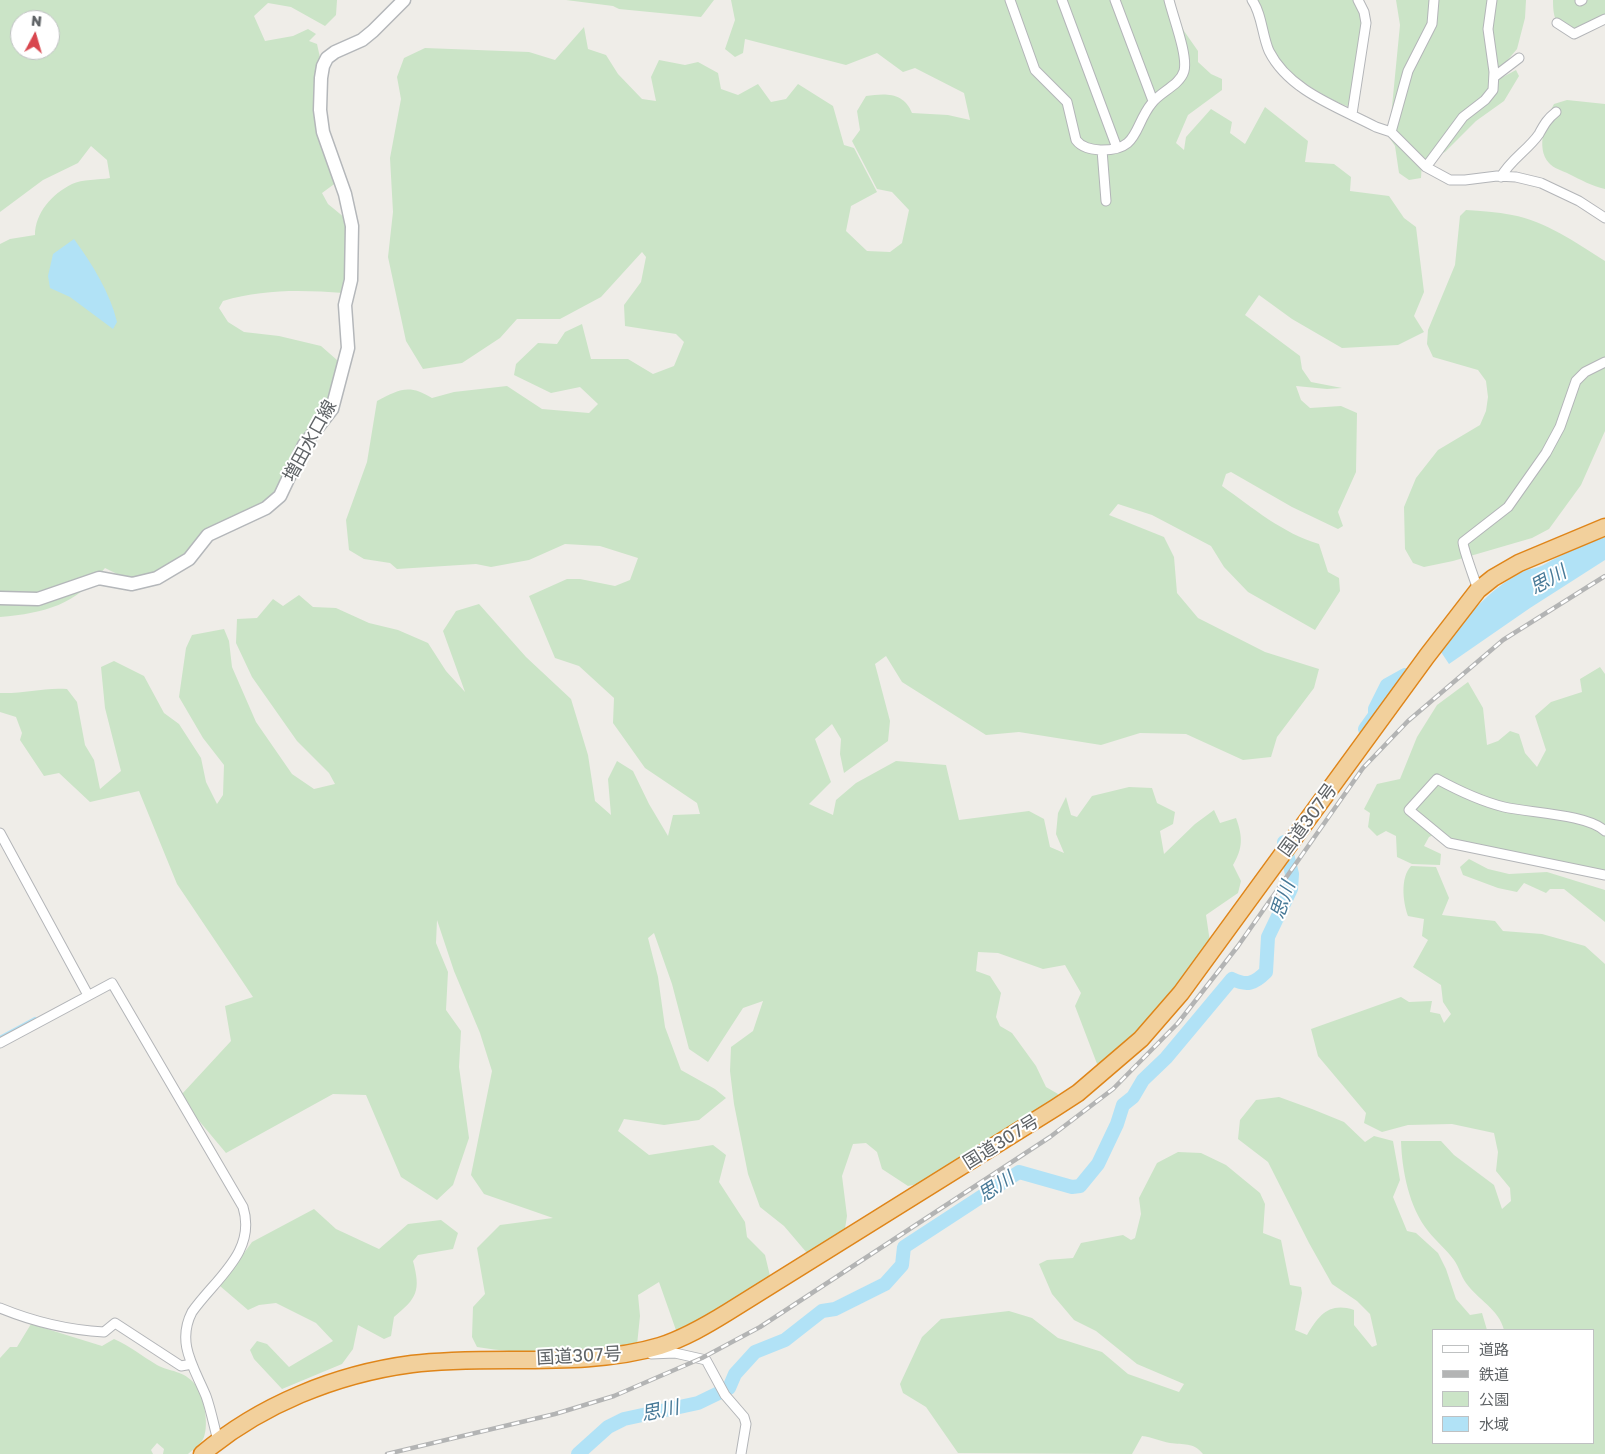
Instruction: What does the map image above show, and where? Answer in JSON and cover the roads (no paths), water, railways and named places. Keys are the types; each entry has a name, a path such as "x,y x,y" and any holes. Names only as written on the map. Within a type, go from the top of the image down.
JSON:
{"highway":[{"name":"国道307号","path":"202,1454 218,1441 266,1411 306,1392 375,1370 413,1364 608,1357 662,1345 698,1330 1078,1093 1142,1039 1160,1020 1286,851 1426,656 1478,590 1493,578 1520,563 1605,527"}],"main road":[{"name":"増田水口線","path":"0,598 38,599 99,578 132,584 157,578 189,559 208,535 266,508 280,496 304,444 332,409 348,348 345,305 351,280 352,226 345,194 323,132 320,86 323,66 327,58 335,52 362,40 404,0"}],"street":[{"path":"1010,0 1035,70 1067,102 1076,140 1090,149 1102,150 1116,148 1132,140 1153,101 1178,80 1184,68 1169,0"},
{"path":"1062,0 1116,148"},
{"path":"1115,0 1153,101"},
{"path":"1252,0 1268,49 1279,68 1295,84 1391,132 1426,168 1450,180 1501,177 1541,183 1579,201 1605,218"},
{"path":"1352,114 1366,23 1364,12 1358,0"},
{"path":"1391,132 1408,71 1432,24 1434,0"},
{"path":"1426,168 1463,117 1485,100 1493,90 1494,77 1488,28 1492,0"},
{"path":"1557,23 1569,34 1574,34 1605,19"},
{"path":"1494,77 1519,58"},
{"path":"1501,177 1506,167 1538,134 1545,121 1556,112"},
{"path":"1102,150 1106,201"},
{"path":"1478,590 1471,564 1464,551 1463,542 1508,507 1546,453 1560,427 1576,381 1585,372 1605,362"},
{"path":"1605,831 1590,822 1505,807 1472,798 1437,779 1409,810 1449,843 1605,875"},
{"path":"0,833 88,995"},
{"path":"0,1043 112,983 243,1207 246,1218 246,1236 239,1254 198,1302 187,1322 185,1342 206,1397 218,1441"},
{"path":"0,1308 46,1325 85,1331 104,1332 115,1323 181,1366 192,1364"},
{"path":"644,1350 653,1355 675,1353 706,1360 723,1392 744,1417 746,1424 741,1454"}],"water":[{"path":"74,239 94,268 110,300 117,322 113,329 70,297 50,288 48,276 53,254"},
{"path":"1605,537 1605,560 1530,608 1449,664 1441,652 1467,618 1496,589 1523,571 1542,566"}],"waterway":[{"name":"思川","path":"1365,729 1375,715 1375,709 1387,685 1405,675"},
{"name":"思川","path":"578,1454 608,1427 624,1419 698,1403 729,1388 735,1374 755,1352 785,1340 822,1311 835,1309 885,1284 902,1265 904,1247 1019,1172 1072,1187 1080,1186 1098,1164 1117,1124 1123,1105 1133,1097 1143,1080 1166,1058 1232,979 1242,983 1250,983 1266,972 1268,937 1291,889 1292,874 1284,842"},
{"path":"0,1037 35,1018"}],"railway":[{"path":"387,1454 555,1414 614,1396 702,1358 760,1327 1050,1137 1113,1089 1178,1023 1238,946 1363,768 1408,721 1503,640 1605,576"}]}
